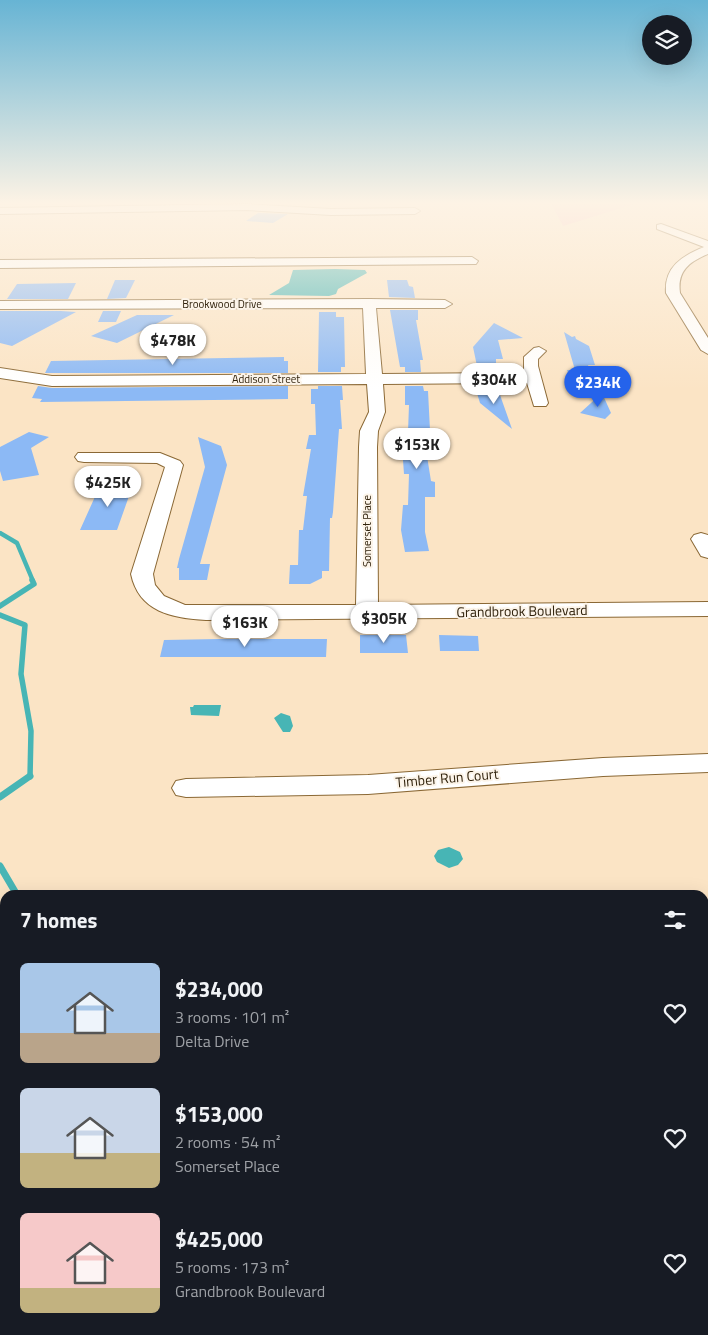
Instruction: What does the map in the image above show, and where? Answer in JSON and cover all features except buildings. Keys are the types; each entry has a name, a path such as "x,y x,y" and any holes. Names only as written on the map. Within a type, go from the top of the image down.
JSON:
{"street":[{"path":"680,265 674,272 671,286 673,293 708,350"},
{"name":"Somerset Place","path":"367,612 368,447 369,431 377,412 369,303"},
{"name":"Brookwood Drive","path":"0,305 445,304"},
{"path":"539,351 530,357 540,403"},
{"name":"Addison Street","path":"0,373 28,379 52,381 534,378"},
{"name":"Grandbrook Boulevard","path":"84,457 160,458 174,465 142,574 143,587 150,597 161,604 188,612 708,610"},
{"name":"Timber Run Court","path":"186,788 340,786 429,781 621,764 708,763"}],"water":[{"path":"293,270 365,270 367,273 338,289 336,294 329,296 269,295 289,283"},
{"path":"194,705 221,705 219,716 191,715 190,707"},
{"path":"281,713 290,716 293,726 290,732 283,732 274,718"},
{"path":"449,847 460,852 463,859 458,865 449,868 437,862 434,856 438,850"}],"waterway":[{"path":"0,533 17,543 33,581"},
{"path":"0,606 34,584 32,580"},
{"path":"0,615 25,625 21,674 31,731 30,777"},
{"path":"0,797 30,776"},
{"path":"0,866 14,890"}]}
